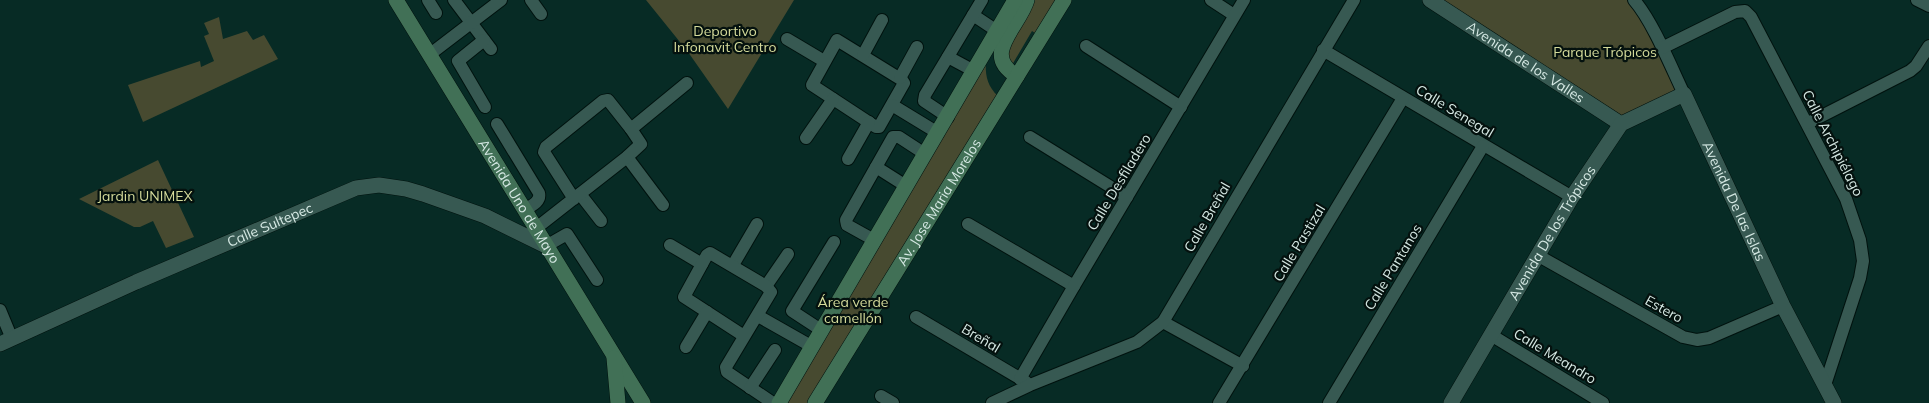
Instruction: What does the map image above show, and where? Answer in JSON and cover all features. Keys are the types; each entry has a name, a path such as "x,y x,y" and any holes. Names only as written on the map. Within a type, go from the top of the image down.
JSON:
{"main road":[{"name":"Avenida Uno de Mayo","path":"396,0 643,403"},
{"path":"778,403 1016,0"},
{"path":"1017,76 1007,70 1002,62 1000,51 1027,0"},
{"name":"Av. Jose Maria Morelos","path":"815,403 1064,0"},
{"path":"613,354 618,403"}],"street":[{"path":"428,0 436,13"},
{"path":"454,0 488,45 458,61 485,107"},
{"path":"429,55 501,0"},
{"path":"531,0 540,14"},
{"path":"948,117 924,100 925,95 982,0"},
{"path":"1211,0 1234,16"},
{"name":"Calle Desfiladero","path":"1025,382 1074,286 1244,0"},
{"name":"Calle Breñal","path":"992,403 1025,382 1137,342 1163,322 1354,0"},
{"name":"Avenida De las Islas","path":"1634,0 1640,7 1662,48 1783,306 1834,403"},
{"path":"1917,0 1929,6"},
{"name":"Avenida de los Valles","path":"1432,1 1621,124"},
{"name":"Calle Archipiélago","path":"1662,48 1735,12 1745,11 1751,17 1846,198 1860,240 1863,261 1860,278 1825,385"},
{"path":"973,15 997,31"},
{"path":"863,55 882,20"},
{"path":"787,39 824,61"},
{"path":"837,40 900,78 904,83 879,127 876,127 812,85 824,61 837,40"},
{"path":"1086,46 1181,107"},
{"path":"1808,123 1910,72 1929,46"},
{"path":"900,78 917,47"},
{"name":"Calle Senegal","path":"1323,50 1572,197"},
{"path":"948,56 974,71"},
{"path":"632,129 687,83"},
{"path":"1621,124 1684,94"},
{"name":"Calle Pastizal","path":"1219,403 1403,98"},
{"path":"806,138 833,99"},
{"path":"535,229 577,196 627,157 640,144 632,129 608,100 603,101 546,147 544,152 577,196 601,221"},
{"path":"892,105 938,133"},
{"path":"848,159 869,122"},
{"path":"497,124 539,193 538,201 524,210"},
{"name":"Avenida De los Trópicos","path":"1450,403 1572,197 1621,124"},
{"path":"874,240 845,223 893,137 896,136 925,154"},
{"path":"1030,136 1128,197"},
{"name":"Calle Pantanos","path":"1329,403 1483,146"},
{"path":"627,157 663,205"},
{"path":"876,167 906,186"},
{"name":"Calle Sultepec","path":"6,341 136,282 356,188 380,186 406,189 423,194 485,216 546,246"},
{"path":"733,265 756,224"},
{"path":"968,224 1074,286"},
{"path":"546,246 567,234 597,280"},
{"path":"821,330 792,311 834,242"},
{"path":"670,245 702,264"},
{"path":"744,336 684,297 710,253 770,288 771,294 744,336 726,370 773,403"},
{"path":"766,286 788,254"},
{"name":"Estero","path":"1538,255 1683,337 1696,340 1709,338 1783,306"},
{"path":"0,310 6,341"},
{"path":"686,347 707,312"},
{"path":"758,316 811,346"},
{"name":"Breñal","path":"916,317 1025,382"},
{"path":"1163,322 1243,366"},
{"name":"Calle Meandro","path":"1491,335 1603,403"},
{"path":"750,388 775,350"},
{"path":"881,396 893,403"}],"green space":[{"name":"Deportivo Infonavit Centro","path":"646,0 794,0 728,109 688,52"},
{"path":"1031,0 1058,0 1038,35 1032,31 1012,65 1005,52"},
{"name":"Parque Trópicos","path":"1436,0 1631,0 1681,92 1620,121"},
{"path":"219,17 223,39 247,31 253,40 264,35 278,59 143,122 128,85 200,61 201,67 214,61 204,36 209,34 204,23"},
{"name":"Área verde camellón","path":"986,57 987,78 991,88 998,96 812,403 788,403 840,304"},
{"name":"Jardin UNIMEX","path":"158,160 194,237 166,248 153,221 140,227 134,227 79,199"}]}
